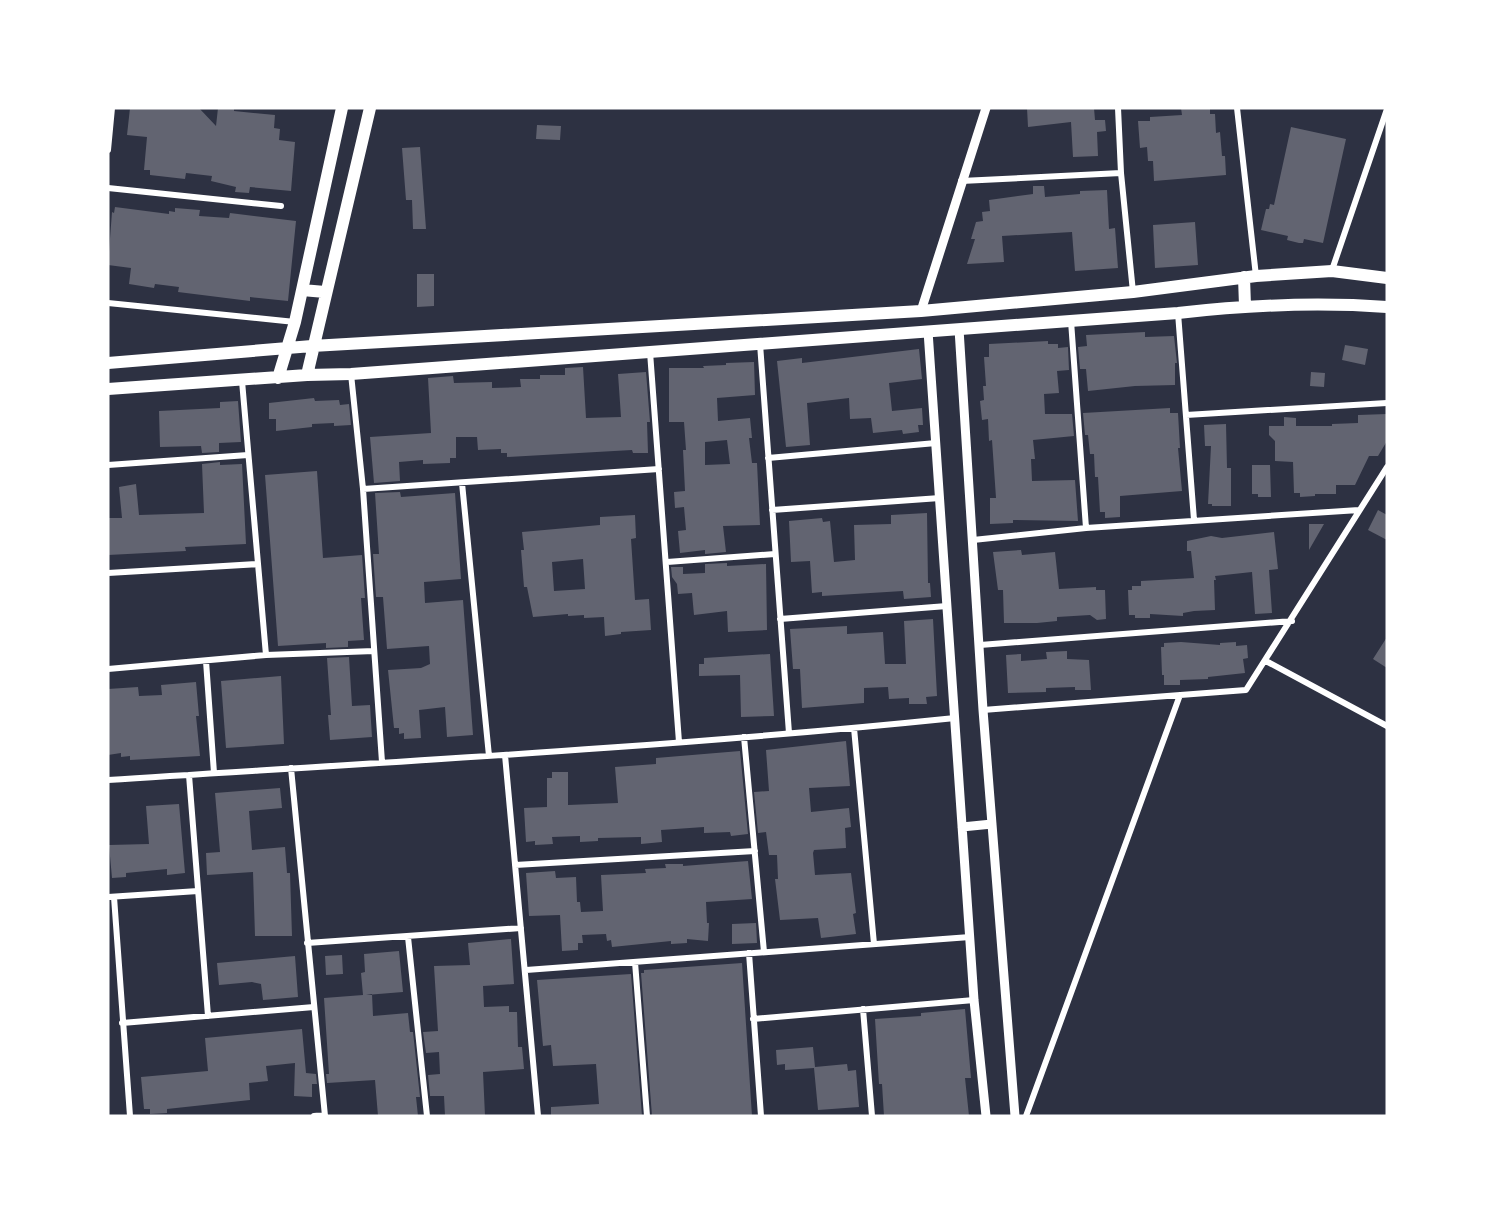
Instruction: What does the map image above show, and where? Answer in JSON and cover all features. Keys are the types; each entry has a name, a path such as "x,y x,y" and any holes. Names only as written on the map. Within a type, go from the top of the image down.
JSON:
{"main road":[{"path":"278,378 295,322 342,108"},
{"path":"307,375 370,108"},
{"path":"108,363 312,346 921,312 1133,292 1250,276 1332,271 1387,278"},
{"path":"1245,306 1250,276"},
{"path":"302,290 325,292"},
{"path":"108,389 351,374 1178,313 1245,306 1335,304 1387,308"}],"street":[{"path":"108,150 112,108"},
{"path":"921,312 986,108"},
{"path":"1118,108 1120,173 1133,292"},
{"path":"1237,108 1250,276"},
{"path":"1332,271 1387,109"},
{"path":"961,181 1120,173"},
{"path":"108,188 281,206"},
{"path":"108,303 295,322"},
{"path":"1178,313 1194,520"},
{"path":"1071,321 1086,528"},
{"path":"959,329 983,710 1015,1116"},
{"path":"928,331 974,1000 986,1116"},
{"path":"760,343 789,733"},
{"path":"650,351 679,742"},
{"path":"351,374 363,489 382,762"},
{"path":"242,381 266,655"},
{"path":"1186,415 1387,403"},
{"path":"768,458 936,443"},
{"path":"108,465 248,455"},
{"path":"983,710 1246,690 1292,621 1387,467"},
{"path":"363,489 659,469"},
{"path":"462,483 489,756"},
{"path":"772,510 940,498"},
{"path":"973,540 1086,528 1359,510"},
{"path":"667,562 775,554"},
{"path":"108,573 258,564"},
{"path":"780,620 947,606"},
{"path":"980,645 1292,621"},
{"path":"108,669 266,655 374,651"},
{"path":"206,661 214,773"},
{"path":"1266,662 1387,726"},
{"path":"1026,1116 1180,695"},
{"path":"108,780 506,755 955,718"},
{"path":"854,728 874,944"},
{"path":"744,737 764,952"},
{"path":"506,755 538,1116"},
{"path":"291,768 325,1116 314,1116"},
{"path":"189,775 208,1016"},
{"path":"962,827 992,824"},
{"path":"515,865 755,851"},
{"path":"130,1116 111,897 198,891"},
{"path":"307,943 521,928"},
{"path":"408,937 427,1116"},
{"path":"526,970 970,937"},
{"path":"749,953 761,1116"},
{"path":"635,962 647,1116"},
{"path":"753,1019 974,1000"},
{"path":"122,1023 314,1007"},
{"path":"862,1009 872,1116"}],"building":[{"path":"130,108 199,108 216,126 218,108 234,108 234,111 275,115 274,128 280,129 279,140 295,142 291,191 250,187 249,193 235,192 236,187 211,181 212,176 186,173 185,179 150,175 150,170 144,170 147,137 127,135"},
{"path":"1027,108 1094,108 1095,120 1105,120 1106,131 1097,132 1098,156 1073,157 1071,122 1028,127"},
{"path":"1181,108 1210,108 1210,114 1215,114 1216,133 1220,132 1222,156 1225,156 1226,175 1154,181 1153,161 1148,161 1147,147 1140,148 1138,121 1150,121 1150,117 1182,115"},
{"path":"537,125 561,126 560,140 536,139"},
{"path":"1291,127 1346,139 1323,243 1304,239 1303,243 1299,243 1287,240 1288,236 1261,230 1266,209 1269,209 1270,204 1274,205"},
{"path":"420,147 426,229 413,229 412,200 406,200 402,148"},
{"path":"1033,186 1044,186 1045,197 1080,194 1080,191 1107,190 1109,229 1115,228 1118,268 1075,271 1072,232 1002,236 1004,262 967,264 975,239 971,239 976,222 983,221 982,212 990,211 989,200 1033,194"},
{"path":"115,207 169,214 169,211 175,212 175,208 200,210 199,216 229,218 230,213 296,221 288,301 250,297 250,301 178,292 179,287 155,284 154,288 129,284 131,268 108,265 112,212 114,213"},
{"path":"1195,222 1198,265 1155,268 1153,225"},
{"path":"417,274 434,274 434,306 417,307"},
{"path":"1145,332 1145,337 1174,336 1177,363 1175,363 1175,385 1088,391 1086,369 1080,369 1078,347 1087,346 1086,335"},
{"path":"1048,341 1048,344 1058,344 1058,348 1068,347 1069,370 1057,371 1059,393 1044,394 1045,414 1072,414 1074,436 1033,440 1035,459 1031,459 1032,481 1075,480 1078,521 1013,520 1013,523 990,524 990,498 996,498 992,440 989,441 988,419 982,420 980,401 984,400 983,386 986,386 984,357 989,357 989,344"},
{"path":"1345,345 1368,349 1365,365 1342,360"},
{"path":"919,349 922,379 889,383 892,411 922,408 923,425 918,425 919,432 903,434 902,430 873,433 871,418 850,419 849,398 807,403 810,445 786,447 777,361 802,358 802,363"},
{"path":"754,362 755,395 717,398 718,421 750,418 752,438 749,438 752,463 757,463 760,525 723,526 726,552 705,554 705,550 680,553 678,531 686,530 684,507 675,508 674,492 685,491 683,450 686,450 684,422 669,422 669,368 704,368 703,366 726,365 726,363","holes":["727,440 730,464 705,465 705,442"]},
{"path":"583,367 586,418 621,417 618,374 646,372 650,422 647,422 648,453 633,453 632,450 507,457 507,453 501,453 501,449 478,450 477,437 456,437 456,458 450,458 450,463 423,464 423,460 399,462 400,481 374,483 370,437 431,433 428,378 453,376 454,383 492,382 492,388 521,387 520,379 540,379 540,375 565,375 565,368"},
{"path":"1311,372 1325,373 1324,387 1310,386"},
{"path":"314,398 315,401 339,400 340,405 349,404 351,425 312,424 312,427 276,431 276,419 269,419 269,403"},
{"path":"238,401 241,442 219,443 219,452 202,453 201,446 160,447 159,411 220,408 220,402"},
{"path":"1170,408 1170,413 1178,413 1182,491 1120,496 1120,517 1105,518 1105,512 1100,512 1098,477 1095,477 1094,454 1090,454 1088,435 1085,435 1083,413"},
{"path":"1387,414 1387,441 1378,456 1369,456 1355,485 1336,485 1336,494 1300,497 1300,493 1294,493 1293,462 1275,461 1275,441 1269,435 1269,426 1284,426 1284,417 1296,418 1296,426 1332,426 1332,424 1358,423 1358,415"},
{"path":"1226,424 1227,468 1231,468 1231,506 1212,506 1208,504 1211,446 1205,446 1204,425"},
{"path":"220,462 220,465 242,464 246,544 185,547 186,551 108,555 108,518 122,518 119,487 136,484 139,515 204,513 202,464"},
{"path":"1252,465 1270,465 1271,497 1258,497 1258,494 1252,494"},
{"path":"317,471 323,558 362,555 365,598 361,598 364,640 348,641 348,647 326,648 326,643 278,646 265,475"},
{"path":"400,492 401,497 455,493 461,579 424,582 425,603 463,600 473,735 447,737 445,707 419,710 421,738 404,739 404,733 399,734 399,728 394,728 388,670 421,668 430,664 429,646 387,649 383,597 376,597 373,554 379,554 375,493"},
{"path":"1378,510 1387,515 1387,540 1368,530"},
{"path":"927,513 928,583 930,583 931,597 904,599 903,591 822,596 822,592 812,593 810,561 791,562 789,521 822,518 823,522 830,521 834,562 855,560 854,525 891,524 891,515"},
{"path":"635,515 636,538 631,539 635,600 649,599 651,630 621,632 621,634 605,636 604,617 584,618 584,615 568,616 568,614 533,617 527,587 524,587 522,532 600,525 600,517","holes":["583,559 585,589 554,591 552,562"]},
{"path":"1309,524 1324,524 1309,550"},
{"path":"1274,532 1278,569 1269,570 1272,613 1255,614 1252,572 1215,576 1215,610 1183,613 1183,616 1150,614 1150,618 1135,618 1135,615 1129,615 1128,590 1132,590 1132,586 1141,586 1141,581 1194,578 1191,551 1187,551 1187,541 1211,536 1222,538"},
{"path":"1021,550 1022,555 1055,552 1059,589 1096,587 1096,590 1105,590 1106,619 1097,620 1090,615 1057,617 1057,621 1037,623 1004,623 1003,590 998,590 993,552"},
{"path":"727,563 727,566 766,564 767,630 728,632 727,611 694,615 692,593 678,594 671,567 683,567 683,574 705,573 705,564"},
{"path":"933,619 937,696 926,697 927,704 909,704 909,698 889,699 888,687 864,688 864,703 802,708 800,669 793,669 790,629 847,626 847,634 883,632 885,664 906,664 904,621"},
{"path":"1387,637 1387,668 1373,659"},
{"path":"1236,642 1236,646 1247,645 1248,658 1243,659 1245,673 1208,677 1208,679 1180,680 1180,685 1164,685 1161,647 1164,647 1164,643 1220,645 1220,643"},
{"path":"1067,651 1067,659 1089,660 1091,690 1075,690 1075,687 1046,688 1046,692 1008,693 1006,655 1021,654 1021,661 1047,659 1046,652"},
{"path":"770,654 774,716 741,717 740,675 699,676 699,664 704,664 704,658"},
{"path":"349,657 352,706 370,705 372,737 330,740 328,715 331,715 327,658"},
{"path":"281,676 284,744 226,748 221,681"},
{"path":"196,682 199,716 196,716 200,756 130,760 130,756 121,757 121,753 108,755 108,689 138,687 139,696 162,695 161,685"},
{"path":"846,741 850,786 809,788 811,812 849,808 851,827 845,828 846,848 814,850 813,853 815,875 851,873 856,934 821,938 818,918 780,920 775,879 778,879 777,855 769,855 766,832 758,833 754,792 769,791 766,750"},
{"path":"740,751 748,834 731,836 730,832 704,833 704,827 661,830 662,842 641,844 641,837 598,838 598,841 580,842 580,836 552,837 553,844 535,845 535,841 526,842 524,808 547,807 547,778 552,778 552,772 568,772 568,805 618,803 615,767 656,764 656,758"},
{"path":"280,788 282,808 249,811 252,850 285,847 287,873 290,873 292,936 255,936 253,872 207,875 206,853 220,852 215,793"},
{"path":"179,804 185,873 167,875 167,869 126,873 126,877 112,878 109,845 149,844 146,806"},
{"path":"748,861 752,899 706,902 707,923 709,923 708,941 687,939 687,943 671,944 671,941 612,947 611,940 607,941 606,934 582,935 583,943 578,943 578,950 562,951 560,915 529,916 526,873 555,871 556,878 576,877 577,902 580,902 581,912 603,911 601,875 646,873 645,869 666,868 665,864 683,864 683,866"},
{"path":"756,923 757,943 732,944 732,924"},
{"path":"511,939 514,984 483,986 484,1007 509,1006 509,1012 517,1012 518,1047 522,1047 524,1069 483,1072 485,1116 445,1116 444,1096 430,1096 428,1075 440,1074 439,1052 426,1053 423,1032 438,1031 434,966 470,965 468,943"},
{"path":"399,951 403,992 372,995 373,1016 408,1013 410,1032 413,1032 420,1097 416,1097 418,1116 378,1116 375,1080 327,1083 326,1074 329,1074 324,998 363,995 361,973 365,972 364,954"},
{"path":"342,955 343,974 326,975 325,956"},
{"path":"295,956 298,997 263,1000 261,984 252,982 219,985 217,963"},
{"path":"742,963 752,1116 652,1116 641,973 644,973 644,970"},
{"path":"631,974 642,1116 551,1116 551,1107 599,1104 596,1064 553,1066 551,1045 543,1046 537,980"},
{"path":"965,1009 971,1078 965,1078 969,1116 884,1116 882,1084 879,1084 875,1019 921,1016 921,1013"},
{"path":"302,1029 306,1073 316,1074 317,1084 312,1084 312,1097 294,1096 295,1063 266,1066 268,1081 249,1083 250,1100 167,1109 167,1113 150,1114 150,1109 144,1109 141,1077 208,1071 205,1038"},
{"path":"813,1047 815,1067 847,1064 848,1071 856,1070 859,1107 818,1110 814,1068 785,1070 785,1064 777,1065 776,1050"}]}
